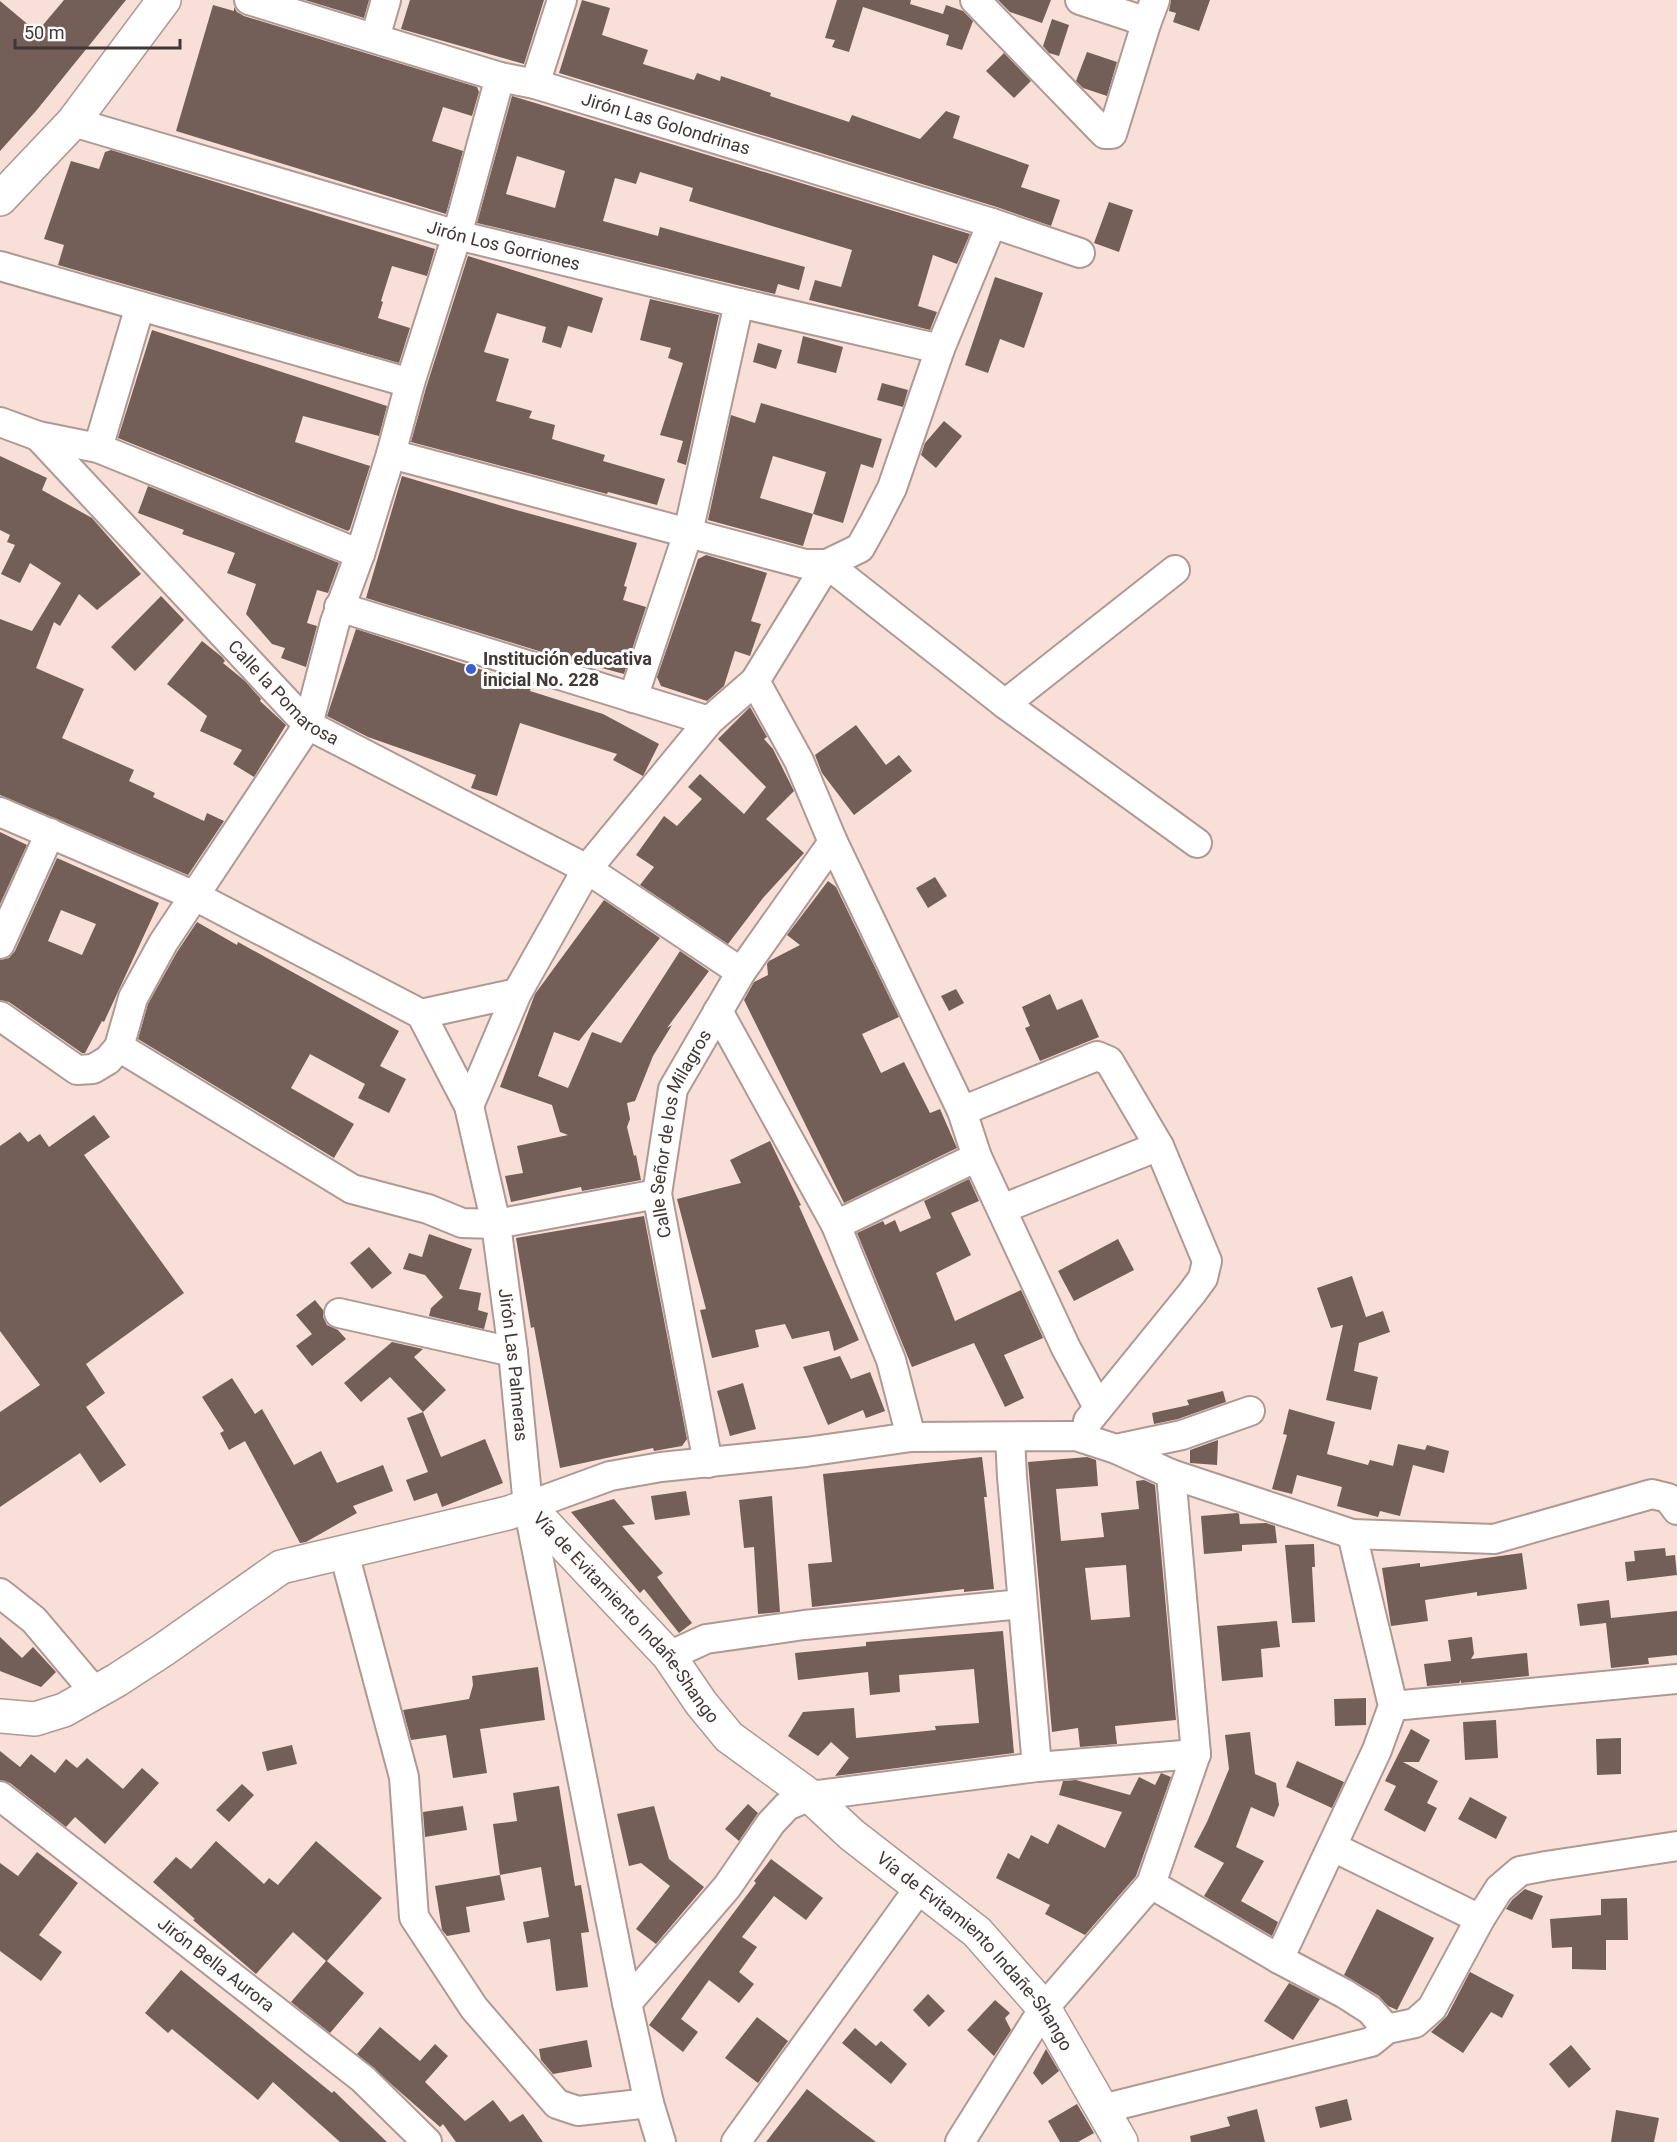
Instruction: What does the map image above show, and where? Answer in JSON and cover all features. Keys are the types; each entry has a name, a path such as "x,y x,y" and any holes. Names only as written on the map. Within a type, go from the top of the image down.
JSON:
{"main road":[{"path":"0,200 73,122 164,0"},
{"name":"Vía de Evitamiento Indañe-Shango","path":"0,1716 35,1719 64,1710 117,1680 281,1567 497,1516 528,1506 669,1656 701,1703 729,1737 810,1796 852,1835 977,1932 1044,2008 1121,2142"}],"street":[{"name":"Jirón Las Golondrinas","path":"249,0 992,223 1080,253"},
{"path":"375,38 386,0"},
{"path":"535,84 562,0"},
{"path":"975,0 1105,134 1110,135 1150,12"},
{"path":"1080,0 1132,17 1150,12"},
{"path":"0,1016 77,1070 93,1068 108,1060 119,1047 134,998 163,943 308,725 339,607 360,554 391,454 410,383 457,235 500,77"},
{"name":"Jirón Los Gorriones","path":"73,122 457,235 940,349"},
{"path":"391,454 804,564 827,564 860,548 892,488 940,349 992,223"},
{"path":"0,266 410,383"},
{"path":"633,698 688,533 739,303"},
{"path":"98,448 140,306"},
{"path":"0,422 38,436 98,448 360,554"},
{"name":"Calle la Pomarosa","path":"38,436 308,725 587,869 741,972"},
{"path":"469,1106 517,993 587,869 709,721 754,681 827,564"},
{"path":"827,564 1005,704 1197,843"},
{"path":"1005,704 1175,570"},
{"path":"339,607 709,721"},
{"path":"754,681 800,761 833,842 962,1111 977,1157 1066,1348 1098,1407"},
{"path":"0,812 195,896 421,1014 517,993"},
{"path":"0,944 50,833"},
{"name":"Calle Señor de los Milagros","path":"708,1463 657,1194 673,1089 741,972 833,842"},
{"path":"718,1011 836,1225 891,1360 911,1437"},
{"name":"Jirón Las Palmeras","path":"421,1014 469,1106 496,1224 513,1352 528,1506 627,2003 649,2103 661,2142"},
{"path":"119,1047 352,1189 428,1209 462,1222 496,1224 657,1194"},
{"path":"962,1111 1097,1056 1109,1061 1159,1146 1207,1261 1203,1278 1076,1436"},
{"path":"1002,1209 1159,1146"},
{"path":"836,1225 977,1157"},
{"path":"339,1313 513,1352"},
{"path":"1116,1449 1182,1435 1250,1411"},
{"path":"528,1506 610,1476 661,1467 806,1452 911,1437 1076,1436 1116,1449 1170,1474 1352,1534 1494,1539 1652,1494 1668,1498 1677,1510"},
{"path":"1011,1437 1022,1604 1037,1767"},
{"path":"960,2142 1044,2008 1151,1884 1196,1754 1170,1474"},
{"path":"1279,1959 1377,1750 1393,1706 1352,1534"},
{"path":"344,1552 404,1777 414,1917 474,2008 556,2104 578,2111 649,2103"},
{"path":"0,1593 34,1620 94,1691"},
{"path":"669,1656 706,1639 804,1625 1022,1604"},
{"path":"1393,1706 1677,1679"},
{"path":"627,2003 727,1887 771,1823 787,1806 810,1796 1037,1767 1196,1754"},
{"name":"Jirón Bella Aurora","path":"0,1796 363,2079 427,2142"},
{"path":"1333,1846 1480,1919"},
{"path":"1102,2109 1371,2042 1387,2029 1415,2023 1432,2008 1480,1919 1499,1889 1520,1871 1677,1846"},
{"path":"1151,1884 1362,2005 1370,2010 1387,2029"},
{"path":"736,2142 920,1887"}],"building":[{"path":"64,0 126,0 36,111 0,151 0,1 37,32"},
{"path":"305,0 369,0 364,18"},
{"path":"410,0 544,0 524,64 401,29"},
{"path":"582,0 610,8 602,35 648,50 643,64 694,80 697,73 720,81 721,76 771,93 770,96 849,122 852,115 920,139 946,111 960,116 953,138 1029,165 1021,187 1060,200 1051,226 997,207 559,73"},
{"path":"837,0 911,0 910,4 943,14 946,5 963,11 973,21 962,50 946,45 949,35 863,7 849,52 832,47 835,40 825,38"},
{"path":"998,0 1051,0 1042,23 1010,12"},
{"path":"1171,0 1210,0 1199,31 1173,22 1176,13 1169,11"},
{"path":"213,5 234,11 234,7 244,16 477,87 479,92 472,116 443,107 432,141 463,151 446,214 176,131"},
{"path":"1052,19 1069,25 1059,56 1049,53 1043,46"},
{"path":"1087,52 1117,62 1107,96 1083,88 1076,81"},
{"path":"1004,53 1031,81 1014,98 986,71"},
{"path":"512,96 970,234 957,264 933,255 918,306 937,312 930,330 809,300 815,280 841,287 852,250 689,201 693,188 640,172 636,184 615,178 603,221 658,236 660,227 805,267 799,290 778,284 775,294 477,223","holes":["517,156 565,171 555,208 506,194"]},
{"path":"111,150 435,249 427,276 392,266 378,318 410,328 399,363 58,265 64,245 44,239 71,161 99,169 105,152"},
{"path":"1109,202 1133,210 1119,252 1094,243"},
{"path":"468,256 603,298 592,333 568,326 561,348 542,342 546,327 497,313 484,352 509,359 496,401 532,411 529,418 555,425 552,439 605,455 603,461 665,479 657,505 411,442"},
{"path":"995,277 1043,293 1024,348 1000,339 988,373 965,365"},
{"path":"650,299 719,315 686,465 677,462 683,441 660,435 683,363 668,358 671,348 640,340"},
{"path":"152,330 387,406 379,436 303,416 295,442 370,466 348,531 118,438"},
{"path":"803,336 843,347 836,373 797,363"},
{"path":"758,343 782,350 776,369 753,362"},
{"path":"882,383 908,390 903,407 877,400"},
{"path":"761,403 882,439 873,468 861,464 843,523 813,514 803,546 708,520 731,415 755,423","holes":["773,456 826,472 813,514 760,498"]},
{"path":"944,421 962,436 936,468 921,455 925,443"},
{"path":"0,456 47,478 42,490 92,518 141,574 97,610 79,594 60,626 54,622 36,668 84,689 62,738 134,770 129,781 155,793 153,797 204,821 207,813 224,821 188,875 0,795 0,619 32,631 61,583 30,563 20,583 1,574 15,545 7,542 10,535 0,530"},
{"path":"402,476 637,543 624,586 627,587 623,600 646,607 624,674 542,652 366,598"},
{"path":"148,486 339,563 328,593 317,590 307,623 317,626 306,667 281,658 285,648 272,644 246,614 256,584 227,573 235,553 182,534 184,530 138,513"},
{"path":"706,555 767,573 751,621 761,624 750,656 735,651 724,686 707,701 661,686 657,677 698,559"},
{"path":"161,596 184,620 135,671 111,647"},
{"path":"356,629 532,684 530,691 603,714 659,744 643,776 613,760 617,754 520,723 497,796 471,788 476,775 368,737 327,716"},
{"path":"202,641 222,657 225,661 223,663 245,681 261,699 260,701 286,725 254,777 233,764 242,750 200,731 207,716 167,684"},
{"path":"750,707 767,737 764,739 773,749 794,791 766,819 804,853 763,898 728,944 640,885 654,867 636,855 664,816 677,826 702,799 688,787 700,774 744,814 766,787 718,739"},
{"path":"856,725 886,765 899,755 912,771 854,815 822,773 815,755"},
{"path":"0,832 27,845 0,904"},
{"path":"57,858 159,903 104,1022 102,1021 85,1053 9,1002 0,1000 0,960 9,958 15,951","holes":["61,910 96,924 82,955 48,941"]},
{"path":"935,877 947,896 928,908 916,888"},
{"path":"828,881 836,887 899,1017 862,1034 881,1073 904,1062 930,1113 940,1109 957,1148 844,1203 744,1000 754,982 768,975 769,961 800,945 787,935"},
{"path":"604,900 660,938 579,1041 554,1032 538,1076 568,1088 592,1032 621,1043 680,951 709,971 667,1028 672,1025 653,1056 635,1101 627,1103 630,1119 627,1127 641,1180 582,1191 581,1187 511,1202 505,1176 523,1173 517,1146 568,1135 560,1132 552,1105 500,1087 535,994"},
{"path":"197,922 237,945 238,942 399,1031 380,1066 406,1079 389,1113 358,1098 365,1084 310,1054 291,1088 354,1124 334,1158 138,1039 148,1004"},
{"path":"956,989 964,1003 949,1011 941,996"},
{"path":"1050,994 1057,1010 1082,999 1099,1037 1040,1061 1025,1028 1030,1026 1022,1007"},
{"path":"94,1115 110,1137 84,1155 184,1293 86,1364 105,1393 86,1407 126,1465 100,1483 80,1453 0,1507 0,1412 40,1385 0,1331 0,1146 20,1132 28,1142 40,1134 49,1147"},
{"path":"770,1141 801,1205 799,1206 859,1340 834,1351 829,1331 792,1339 785,1324 755,1330 759,1347 712,1358 700,1310 706,1309 677,1199 741,1183 730,1160"},
{"path":"969,1179 979,1201 951,1213 971,1255 936,1273 955,1321 1021,1290 1043,1338 1004,1355 1024,1398 1005,1407 974,1343 912,1367 857,1233 883,1221 885,1225 895,1220 900,1232 931,1218 924,1201"},
{"path":"644,1216 687,1439 682,1446 654,1451 653,1448 560,1468 534,1327 531,1328 516,1238"},
{"path":"429,1234 472,1249 459,1289 481,1293 478,1310 488,1313 484,1329 429,1316 431,1308 443,1297 425,1275 403,1269 409,1253 422,1257"},
{"path":"1118,1239 1134,1270 1074,1301 1058,1271"},
{"path":"369,1247 392,1273 372,1289 350,1263"},
{"path":"1352,1276 1366,1317 1383,1311 1390,1332 1359,1343 1354,1371 1378,1377 1371,1410 1326,1400 1343,1325 1331,1328 1317,1288"},
{"path":"315,1300 323,1310 323,1317 327,1325 338,1330 346,1339 312,1366 296,1346 312,1334 296,1315"},
{"path":"392,1342 423,1349 414,1357 446,1390 423,1412 390,1377 361,1402 344,1383"},
{"path":"840,1356 851,1379 870,1372 885,1411 866,1418 863,1410 828,1425 803,1367"},
{"path":"232,1378 255,1414 262,1409 294,1465 321,1451 337,1483 383,1465 393,1491 353,1506 357,1513 306,1542 300,1543 245,1441 229,1450 220,1433 224,1431 202,1397"},
{"path":"743,1383 756,1429 730,1436 717,1391"},
{"path":"1223,1391 1226,1402 1178,1419 1154,1424 1152,1413 1189,1405 1187,1400"},
{"path":"1289,1409 1335,1422 1327,1454 1368,1465 1370,1460 1393,1466 1398,1444 1425,1450 1427,1445 1449,1451 1444,1473 1413,1465 1400,1516 1380,1511 1378,1517 1337,1506 1342,1487 1297,1475 1292,1494 1272,1489 1287,1435 1283,1434"},
{"path":"423,1412 441,1457 485,1439 503,1483 442,1507 437,1493 414,1501 406,1480 428,1472 407,1418"},
{"path":"1218,1440 1217,1465 1190,1463 1190,1450"},
{"path":"982,1457 994,1589 964,1592 964,1589 812,1607 808,1564 832,1562 823,1474"},
{"path":"1087,1457 1096,1460 1098,1486 1056,1489 1061,1541 1104,1537 1101,1513 1139,1509 1136,1481 1144,1480 1155,1485 1176,1720 1115,1726 1117,1744 1080,1747 1078,1728 1052,1732 1028,1462","holes":["1126,1565 1130,1617 1091,1620 1085,1568"]},
{"path":"686,1491 690,1515 655,1520 651,1496"},
{"path":"772,1496 780,1612 758,1614 754,1547 744,1548 739,1500"},
{"path":"614,1499 635,1524 622,1526 663,1573 657,1577 692,1623 679,1633 644,1589 640,1593 571,1512"},
{"path":"1237,1513 1240,1524 1266,1523 1275,1526 1277,1543 1242,1545 1242,1551 1204,1554 1201,1516"},
{"path":"1314,1544 1315,1567 1312,1567 1315,1622 1292,1623 1285,1545"},
{"path":"1665,1548 1666,1556 1675,1555 1677,1575 1627,1581 1625,1562 1635,1561 1634,1551"},
{"path":"1522,1553 1527,1589 1477,1596 1477,1592 1425,1600 1428,1621 1391,1626 1382,1568 1420,1563 1420,1567"},
{"path":"1609,1600 1611,1618 1677,1611 1677,1655 1648,1658 1649,1664 1611,1668 1606,1623 1580,1626 1577,1604"},
{"path":"1277,1621 1280,1647 1261,1649 1263,1677 1222,1681 1217,1626"},
{"path":"1003,1631 1014,1753 835,1776 849,1758 831,1742 818,1756 788,1736 803,1712 854,1708 856,1738 936,1730 935,1726 979,1723 974,1669 899,1675 900,1692 870,1695 868,1672 798,1680 795,1653 866,1646 866,1642"},
{"path":"0,1637 22,1658 33,1647 56,1672 41,1687 0,1671"},
{"path":"1472,1637 1474,1654 1471,1659 1527,1653 1529,1676 1461,1683 1461,1680 1459,1683 1427,1686 1424,1664 1451,1661 1448,1640"},
{"path":"538,1667 545,1720 480,1729 487,1773 453,1778 446,1735 411,1740 403,1710 469,1699 473,1685 472,1676"},
{"path":"1366,1698 1366,1725 1335,1726 1334,1699"},
{"path":"1496,1720 1498,1758 1465,1760 1463,1722"},
{"path":"1411,1729 1430,1740 1419,1762 1403,1762 1438,1781 1427,1803 1437,1808 1425,1832 1384,1810 1396,1786 1385,1781"},
{"path":"1250,1732 1255,1774 1276,1783 1279,1805 1274,1817 1251,1807 1236,1847 1264,1861 1241,1901 1278,1922 1272,1936 1204,1896 1224,1863 1194,1847 1229,1769 1225,1735"},
{"path":"1621,1738 1621,1774 1597,1775 1596,1739"},
{"path":"292,1745 297,1764 267,1771 262,1752"},
{"path":"0,1751 20,1767 31,1754 55,1773 66,1759 77,1768 87,1758 123,1789 142,1768 159,1783 105,1844 75,1817 66,1827 10,1783 0,1780"},
{"path":"1297,1761 1344,1782 1332,1808 1286,1787"},
{"path":"1161,1773 1171,1777 1136,1876 1085,1935 1045,1914 1050,1905 996,1878 1008,1853 1019,1859 1031,1835 1048,1844 1058,1824 1105,1848 1122,1812 1059,1795 1063,1781 1076,1780 1130,1795 1139,1777 1155,1785"},
{"path":"242,1784 254,1795 229,1822 216,1810"},
{"path":"559,1786 575,1886 581,1885 589,1932 581,1933 588,1987 556,1991 550,1939 527,1943 523,1922 549,1917 541,1867 500,1875 493,1824 517,1821 513,1793"},
{"path":"1470,1797 1507,1817 1496,1839 1458,1819"},
{"path":"748,1804 758,1813 739,1841 725,1829"},
{"path":"463,1806 467,1830 425,1837 423,1812"},
{"path":"654,1806 669,1859 704,1887 656,1944 636,1929 670,1886 641,1863 629,1866 617,1814"},
{"path":"216,1841 264,1884 269,1878 278,1885 316,1841 382,1898 327,1961 364,1993 330,2033 291,2002 326,1961 293,1932 256,1974 153,1882 176,1857 191,1869"},
{"path":"37,1852 78,1883 39,1935 62,1952 41,1981 0,1951 0,1863 18,1876"},
{"path":"771,1859 823,1898 806,1920 774,1896 742,1937 757,1947 739,1972 754,1984 739,2003 709,1980 681,2019 698,2032 683,2052 649,2025 756,1883 754,1881"},
{"path":"500,1875 505,1900 466,1907 470,1932 447,1936 442,1930 435,1886"},
{"path":"1525,1889 1543,1896 1532,1920 1506,1909 1512,1900"},
{"path":"1627,1898 1628,1940 1606,1940 1606,1970 1572,1969 1572,1947 1552,1948 1550,1919 1601,1915 1601,1899"},
{"path":"1377,1909 1434,1938 1397,2010 1344,1975"},
{"path":"181,1970 332,2093 334,2091 387,2142 340,2142 273,2082 258,2100 172,2029 168,2033 145,2013"},
{"path":"1470,1972 1514,1995 1502,2018 1491,2012 1463,2053 1431,2032 1447,2016"},
{"path":"1289,1983 1320,1999 1293,2040 1264,2021"},
{"path":"928,1994 945,2011 929,2027 913,2010"},
{"path":"995,2000 1010,2013 1005,2018 1011,2030 994,2056 967,2030"},
{"path":"757,2017 788,2041 758,2083 725,2058"},
{"path":"380,2027 420,2061 435,2044 448,2056 425,2082 465,2121 493,2100 510,2122 523,2114 543,2142 456,2142 443,2124 440,2127 357,2054"},
{"path":"855,2028 876,2046 881,2041 907,2064 891,2084 842,2043"},
{"path":"587,2040 592,2067 553,2074 541,2060 539,2049"},
{"path":"1571,2045 1591,2069 1569,2088 1549,2064"},
{"path":"1046,2049 1059,2071 1042,2085 1033,2073"},
{"path":"807,2089 844,2118 876,2142 766,2142"},
{"path":"1347,2099 1352,2120 1320,2128 1315,2107"},
{"path":"1077,2104 1094,2133 1078,2142 1060,2142 1048,2121"},
{"path":"1257,2109 1265,2142 1191,2142 1190,2136 1230,2126 1227,2117"},
{"path":"1616,2110 1659,2118 1654,2142 1611,2142"}],"place":[{"name":"Institución educativa inicial No. 228","path":"471,669"}]}
